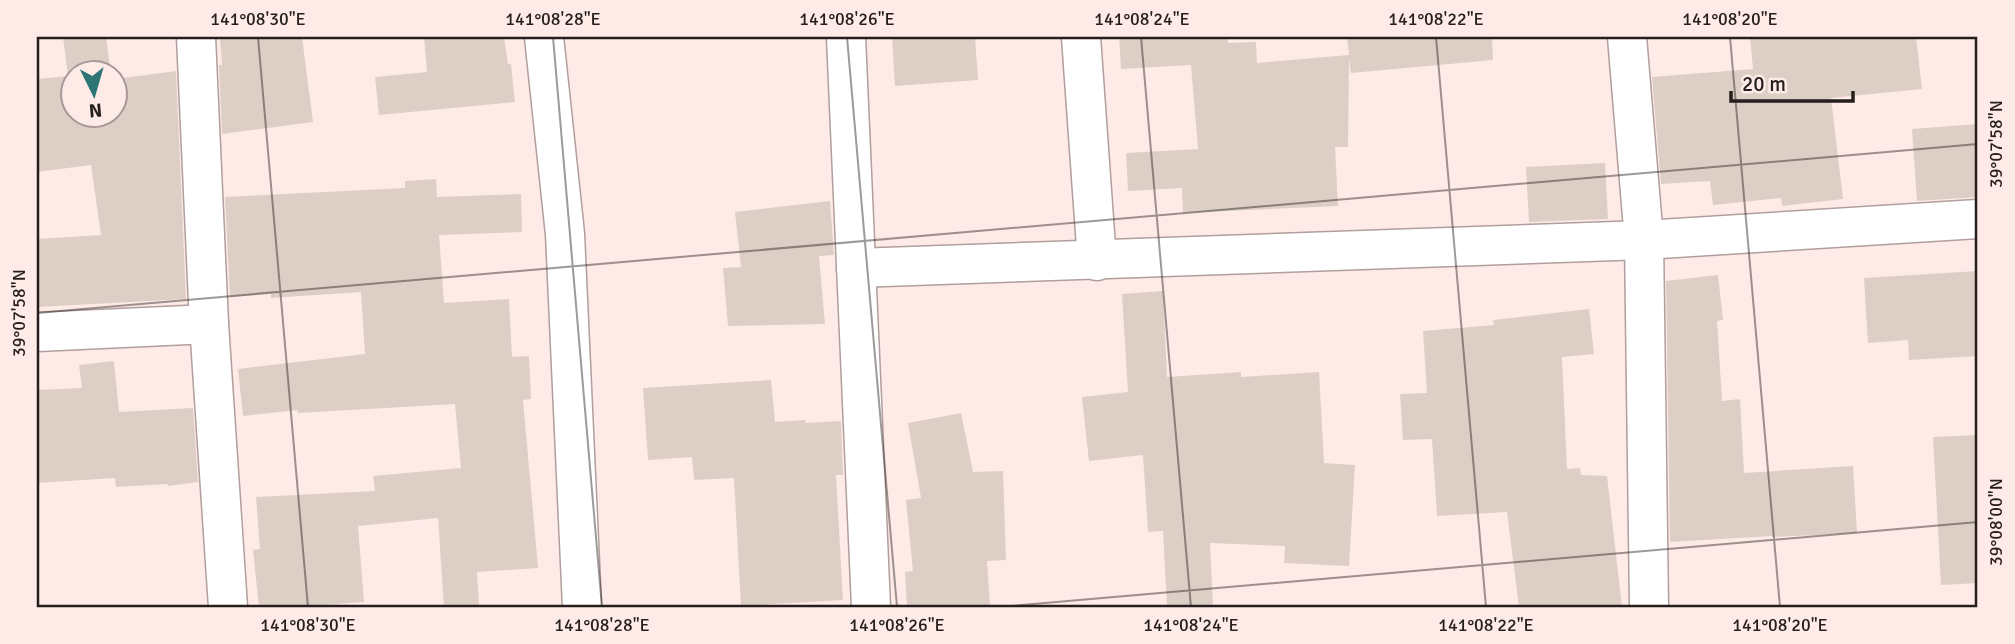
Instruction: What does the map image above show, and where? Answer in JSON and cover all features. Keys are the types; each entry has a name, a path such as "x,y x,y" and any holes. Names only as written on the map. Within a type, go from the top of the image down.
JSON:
{"street":[{"path":"196,37 209,324 228,607"},
{"path":"544,37 565,234 582,607"},
{"path":"846,37 871,607"},
{"path":"1082,37 1097,261"},
{"path":"1628,37 1644,240 1649,607"},
{"path":"856,268 1644,240 1978,219"},
{"path":"37,331 209,324"}],"building":[{"path":"63,37 106,37 109,60 66,60"},
{"path":"220,37 302,37 313,122 222,134"},
{"path":"424,37 504,37 508,64 511,64 515,102 379,115 375,77 427,72"},
{"path":"892,37 975,37 978,80 895,86"},
{"path":"1119,37 1228,37 1228,43 1256,42 1257,63 1349,55 1347,37 1492,37 1493,60 1351,73 1349,59 1348,147 1335,147 1338,206 1183,213 1182,188 1128,191 1126,153 1198,149 1191,65 1121,69"},
{"path":"1750,37 1916,37 1922,89 1831,98 1843,199 1782,206 1781,198 1713,205 1710,181 1661,184 1652,77 1753,69"},
{"path":"176,71 186,299 37,307 37,239 101,235 91,165 37,172 37,79 60,77 60,130 130,130 130,77"},
{"path":"1978,124 1978,197 1917,201 1912,129"},
{"path":"1605,163 1608,219 1529,222 1526,167"},
{"path":"436,179 437,197 521,194 522,232 439,235 444,303 509,299 512,357 529,356 531,399 523,400 538,568 477,572 479,605 444,607 438,518 358,526 364,602 259,607 253,550 260,549 256,497 375,491 373,476 461,468 455,404 298,413 298,410 243,416 238,369 365,354 361,292 271,298 271,294 230,297 225,197 405,188 405,181"},
{"path":"830,201 834,255 819,256 825,324 728,326 723,268 741,267 735,212"},
{"path":"1978,271 1978,356 1909,360 1908,340 1868,343 1864,278"},
{"path":"1718,275 1723,320 1717,321 1722,401 1740,399 1744,473 1853,466 1857,533 1670,542 1666,281"},
{"path":"1163,291 1167,377 1241,372 1241,377 1319,372 1324,463 1355,465 1349,566 1284,563 1285,546 1210,543 1213,607 1167,607 1163,531 1148,532 1143,455 1089,461 1082,397 1128,392 1122,294"},
{"path":"1589,309 1594,354 1562,357 1567,469 1580,468 1581,475 1607,476 1622,607 1519,607 1507,512 1437,516 1432,439 1403,440 1400,394 1427,393 1423,331 1494,325 1493,320"},
{"path":"114,361 119,412 193,408 198,482 168,486 116,487 115,478 37,483 37,390 82,388 79,365"},
{"path":"771,380 775,422 841,421 843,475 836,475 843,600 741,606 734,478 694,480 692,457 648,460 643,388"},
{"path":"961,413 973,472 1003,471 1006,560 987,561 990,607 907,607 905,572 913,571 906,500 921,498 908,423"},
{"path":"1978,435 1978,583 1941,585 1933,437"}]}
